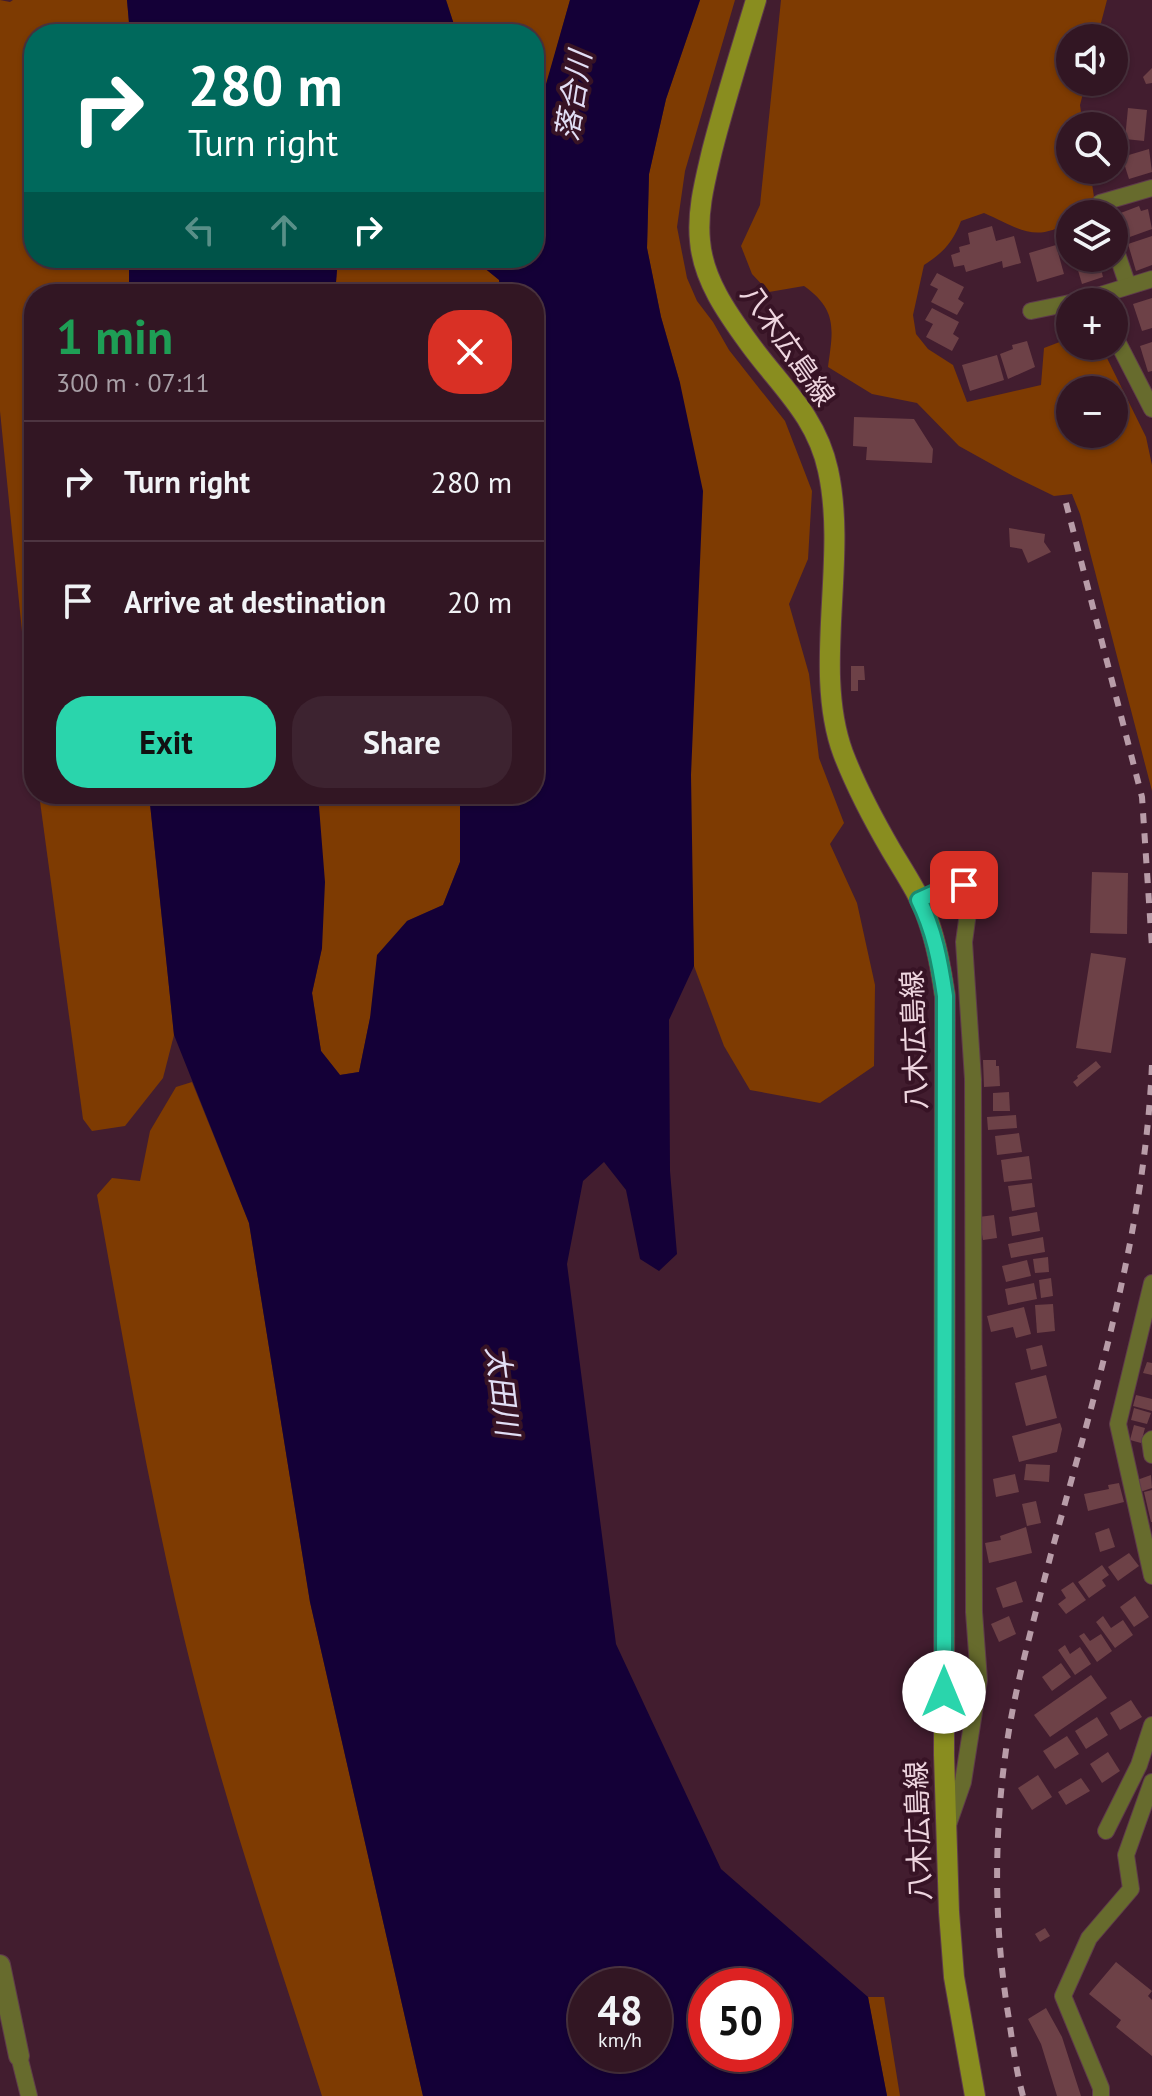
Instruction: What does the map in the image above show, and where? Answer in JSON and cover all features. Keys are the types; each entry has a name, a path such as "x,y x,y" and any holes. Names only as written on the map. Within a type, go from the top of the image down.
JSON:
{"main road":[{"name":"八木広島線","path":"756,0 701,198 700,242 709,276 727,314 792,394 816,434 828,470 836,533 831,682 841,749 861,797 928,917 940,960 945,996 946,1831 954,1977 975,2096"}],"street":[{"path":"1110,200 1152,188"},
{"path":"1123,272 1128,286"},
{"path":"1123,288 1152,279"},
{"path":"1031,311 1056,306"},
{"path":"1128,358 1148,391 1152,409"},
{"path":"919,900 952,885 964,885 971,891 964,942 973,1079 974,1612 979,1680 963,1782 946,1831"},
{"path":"1152,1283 1118,1424 1152,1576"},
{"path":"1152,1439 1152,1455"},
{"path":"1106,1831 1139,1765 1152,1725"},
{"path":"1101,2096 1101,2088 1063,1996 1089,1938 1131,1889 1126,1855 1152,1782"},
{"path":"1133,1836 1152,1824"},
{"path":"0,1965 29,2096"}],"shaded area":[{"path":"0,0 127,0 129,24 24,24 24,268 129,268 129,284 24,284 24,652 0,411"},
{"path":"446,0 570,0 544,94 544,24 454,24"},
{"path":"700,0 735,0 685,171 677,227 687,278 697,301 729,350 785,421 812,491 808,559 789,604 809,674 819,758 844,823 830,844 857,903 875,985 874,1066 820,1103 750,1090 724,1046 694,966 680,383 661,317 647,248 649,174 666,99"},
{"path":"781,0 1107,0 1101,24 1056,24 1056,96 1082,96 1081,112 1056,112 1056,184 1092,184 1094,200 1056,200 1056,229 1047,232 1017,228 984,213 961,221 947,246 924,265 913,315 916,334 928,349 953,365 967,402 1041,385 1044,348 1056,343 1056,360 1108,360 1116,376 1056,376 1056,448 1128,448 1128,401 1146,437 1152,465 1152,791 1080,514 1072,494 1054,496 1013,476 959,446 917,403 872,394 828,367 832,331 823,304 804,286 769,292 752,274 741,246 760,205"},
{"path":"337,268 485,268 500,280 500,284 336,284"},
{"path":"40,804 150,804 174,1035 163,1078 125,1126 92,1131 83,1119"},
{"path":"318,804 460,804 460,862 443,905 407,921 370,1018 359,1072 340,1075 321,1051 312,993 322,948"},
{"path":"192,1082 249,1223 310,1602 423,2096 322,2096 222,1781 165,1555 97,1195 112,1178 140,1181 150,1131 176,1087"},
{"path":"868,1997 884,1997 900,2096 887,2096"}],"water":[{"path":"127,0 446,0 454,24 129,24"},
{"path":"570,0 700,0 666,99 649,174 647,248 703,491 691,775 694,966 669,1020 670,1171 677,1254 659,1271 640,1259 626,1190 604,1162 583,1181 567,1264 616,1644 721,1869 868,1997 887,2096 423,2096 310,1602 249,1223 174,1035 150,804 319,804 325,882 322,948 312,993 321,1051 340,1075 359,1072 370,1018 377,955 407,921 443,905 460,862 460,804 544,804 544,284 499,284 499,280 484,268 544,268 544,91"},
{"path":"129,268 337,268 336,284 129,284"}],"building":[{"path":"1152,68 1152,83 1146,84 1143,77"},
{"path":"1128,108 1147,110 1144,141 1128,139"},
{"path":"1149,149 1152,172 1129,179 1128,155"},
{"path":"1139,206 1141,211 1148,209 1152,229 1128,238 1128,210"},
{"path":"992,226 996,241 1014,236 1021,263 1003,268 1002,261 966,272 964,265 954,267 951,255 960,252 959,247 970,244 968,233"},
{"path":"1152,236 1152,265 1136,271 1128,244"},
{"path":"1056,245 1056,272 1064,274 1037,282 1029,253"},
{"path":"1078,272 1102,272 1103,277 1082,284"},
{"path":"937,273 964,287 958,299 964,303 957,315 931,302 938,289 930,285"},
{"path":"1152,298 1152,328 1142,331 1133,304"},
{"path":"932,308 959,322 953,334 959,338 952,351 926,337 933,324 925,320"},
{"path":"1027,341 1035,367 1008,379 1000,354 1013,349 1012,345"},
{"path":"1152,342 1152,371 1148,372 1140,346"},
{"path":"997,355 1004,380 970,391 962,365"},
{"path":"854,417 914,419 933,449 932,463 866,460 867,447 853,446"},
{"path":"1009,528 1045,534 1044,542 1051,552 1028,563 1022,549 1010,547"},
{"path":"851,666 864,666 865,680 858,680 858,691 851,691"},
{"path":"1092,872 1128,873 1127,934 1090,933"},
{"path":"1091,953 1126,958 1111,1053 1076,1048"},
{"path":"983,1060 996,1060 1000,1086 984,1087"},
{"path":"1096,1061 1101,1067 1077,1087 1073,1082 1077,1076"},
{"path":"1009,1092 1010,1111 993,1111 993,1093"},
{"path":"1016,1115 1017,1128 988,1130 987,1117"},
{"path":"1019,1133 1022,1152 997,1155 995,1136"},
{"path":"1029,1156 1032,1179 1004,1182 1001,1160"},
{"path":"1032,1183 1035,1207 1012,1211 1008,1186"},
{"path":"1037,1212 1040,1231 1012,1236 1009,1217"},
{"path":"994,1215 997,1238 983,1240 979,1217"},
{"path":"1043,1237 1045,1252 1011,1258 1008,1244"},
{"path":"1048,1257 1049,1272 1035,1273 1033,1259"},
{"path":"1027,1260 1031,1276 1006,1282 1002,1266"},
{"path":"1051,1278 1053,1296 1041,1298 1039,1280"},
{"path":"1034,1283 1037,1299 1008,1305 1005,1289"},
{"path":"1053,1304 1055,1331 1037,1333 1035,1305"},
{"path":"1024,1307 1031,1334 1016,1338 1013,1327 991,1332 987,1316"},
{"path":"1042,1345 1047,1366 1031,1370 1026,1349"},
{"path":"1147,1362 1152,1363 1152,1375 1143,1373"},
{"path":"1046,1375 1057,1418 1026,1426 1015,1383"},
{"path":"1136,1395 1152,1399 1152,1411 1133,1406"},
{"path":"1134,1408 1151,1413 1147,1424 1131,1420"},
{"path":"1060,1423 1062,1429 1057,1452 1019,1462 1012,1436"},
{"path":"1134,1425 1145,1428 1141,1443 1130,1440"},
{"path":"1026,1464 1050,1465 1049,1482 1024,1480"},
{"path":"1015,1474 1019,1492 996,1497 993,1479"},
{"path":"1151,1475 1152,1488 1140,1492 1137,1480"},
{"path":"1119,1483 1124,1502 1088,1511 1084,1494 1109,1489 1108,1485"},
{"path":"1152,1490 1152,1522 1151,1522 1144,1492"},
{"path":"1036,1501 1041,1523 1027,1526 1022,1504"},
{"path":"1026,1527 1032,1553 989,1563 985,1543 1001,1540 1000,1536"},
{"path":"1109,1528 1115,1547 1100,1552 1095,1533"},
{"path":"1129,1553 1139,1566 1118,1581 1108,1567"},
{"path":"1102,1565 1109,1575 1102,1580 1106,1586 1089,1598 1078,1582"},
{"path":"1016,1581 1023,1602 1003,1608 996,1588"},
{"path":"1073,1582 1086,1600 1066,1614 1058,1604 1066,1598 1061,1590"},
{"path":"1135,1596 1149,1617 1134,1627 1120,1607"},
{"path":"1009,1616 1016,1634 999,1642 991,1624"},
{"path":"1103,1616 1111,1628 1123,1620 1133,1635 1115,1648 1096,1622"},
{"path":"1084,1633 1090,1641 1101,1634 1112,1651 1097,1662 1079,1636"},
{"path":"1065,1645 1070,1654 1080,1647 1091,1664 1075,1675 1058,1650"},
{"path":"1061,1663 1071,1677 1052,1691 1042,1677"},
{"path":"1091,1675 1107,1698 1050,1737 1034,1715"},
{"path":"1131,1700 1142,1717 1120,1730 1110,1713"},
{"path":"1097,1717 1108,1735 1086,1749 1075,1731"},
{"path":"1067,1736 1079,1754 1055,1769 1043,1751"},
{"path":"1108,1752 1120,1771 1102,1783 1090,1764"},
{"path":"1038,1775 1052,1797 1032,1810 1018,1788"},
{"path":"1081,1778 1090,1791 1066,1805 1058,1792"},
{"path":"1045,1928 1050,1936 1040,1942 1035,1934"},
{"path":"1116,1962 1152,1991 1148,1996 1152,2000 1152,2056 1116,2027 1121,2020 1089,1994"},
{"path":"1046,2008 1062,2037 1081,2096 1057,2096 1041,2044 1028,2019"}],"railway":[{"path":"1066,503 1142,797 1152,947"},
{"path":"1023,2096 1007,2007 999,1938 997,1868 1004,1765 1023,1664 1100,1373 1129,1250 1147,1127 1152,1064"}],"route":[{"path":"944,1692 945,996 940,960 928,917 919,900 952,885 964,885"}],"water label":[{"name":"落合川","path":"574,96"},
{"name":"太田川","path":"502,1391"}]}
